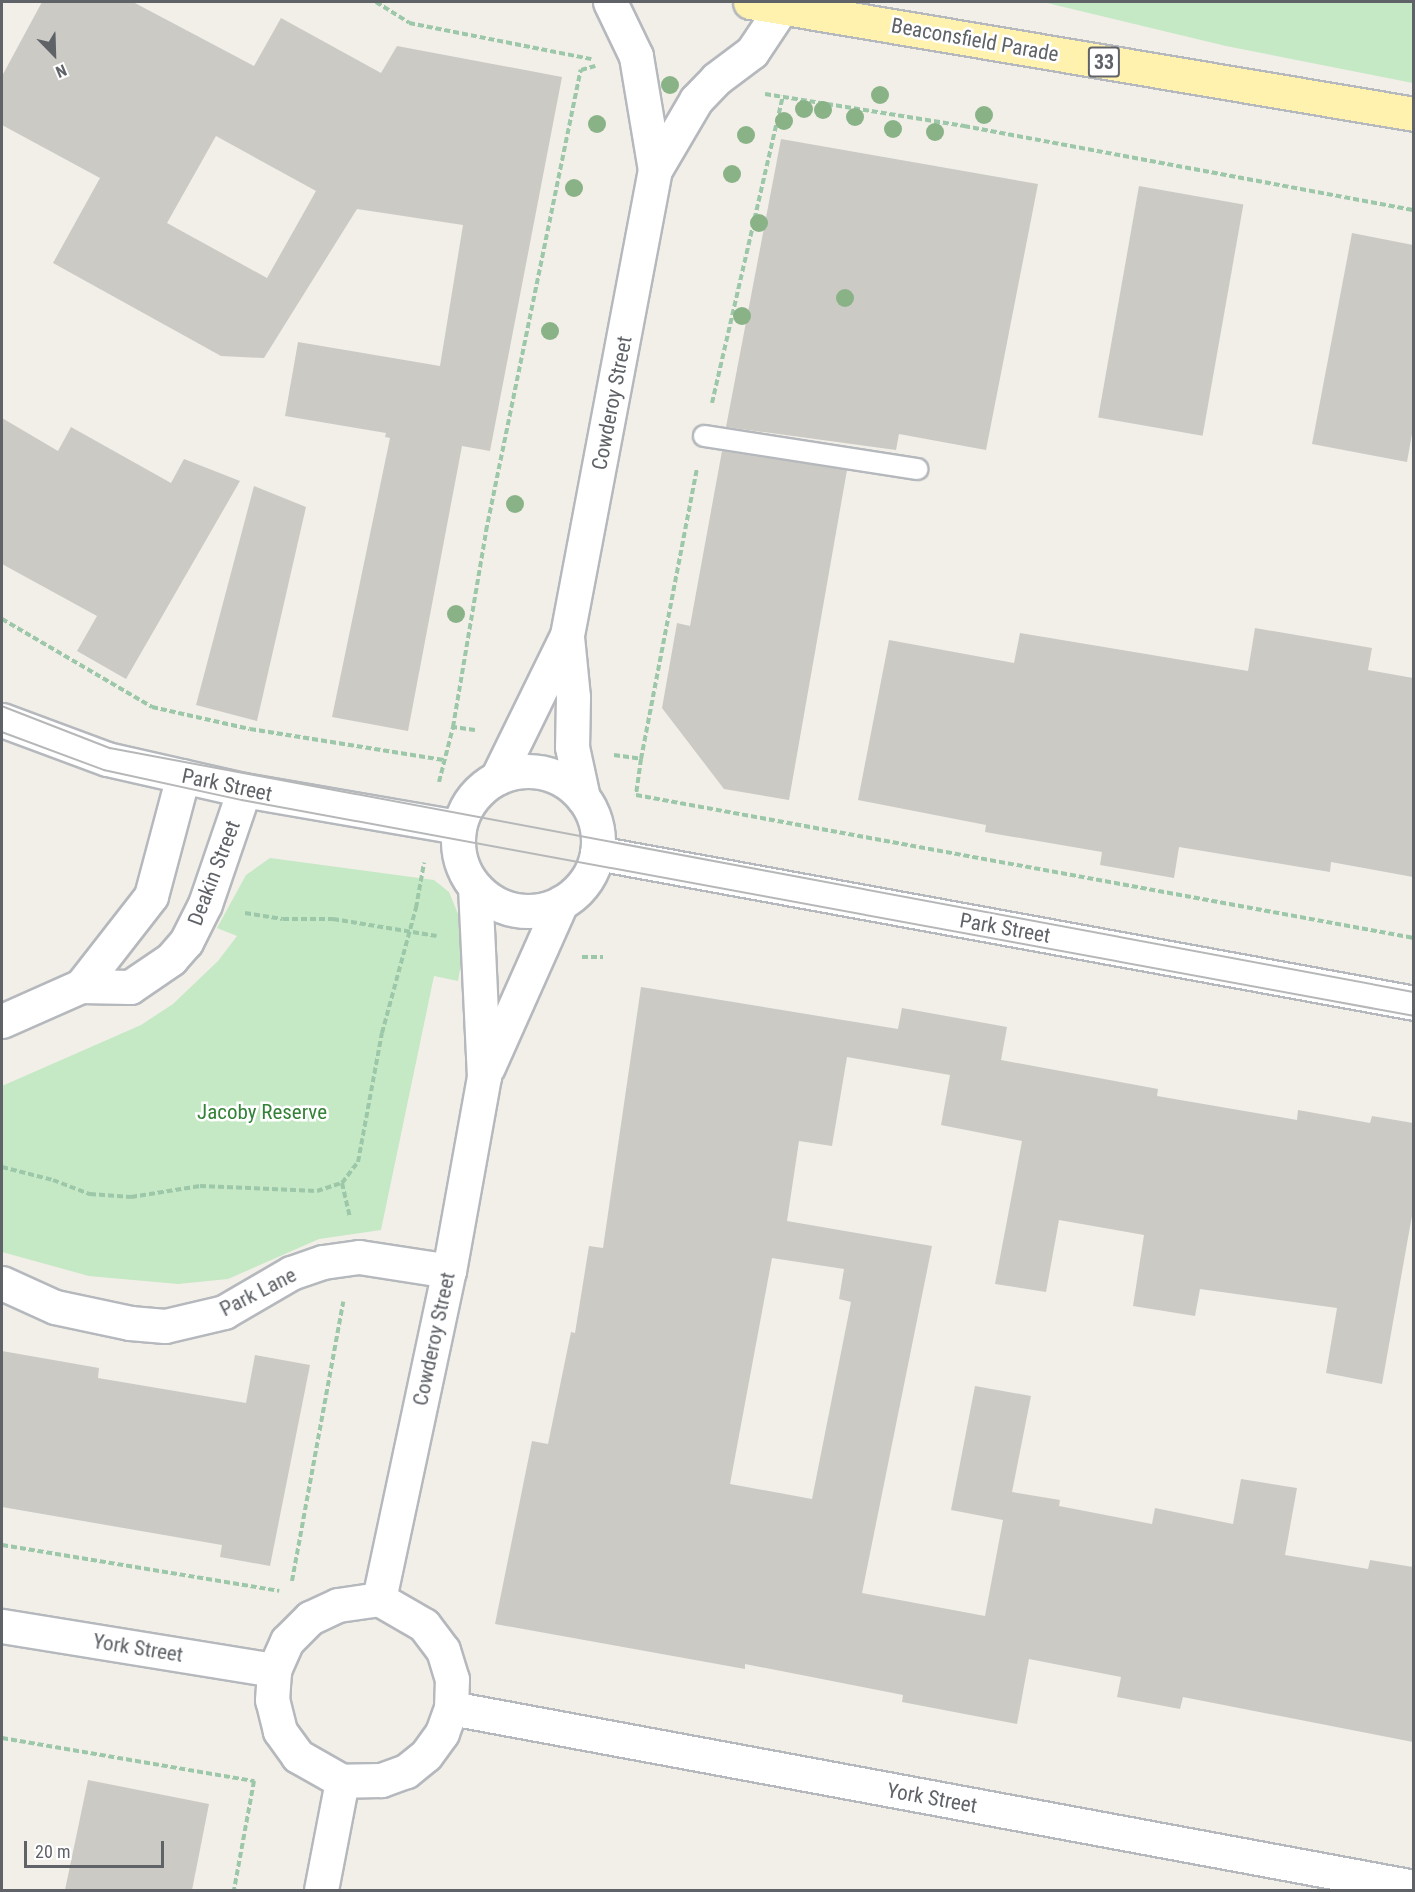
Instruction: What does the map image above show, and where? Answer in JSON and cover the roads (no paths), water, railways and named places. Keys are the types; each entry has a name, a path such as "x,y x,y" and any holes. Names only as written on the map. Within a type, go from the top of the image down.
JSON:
{"main road":[{"name":"Beaconsfield Parade","path":"750,2 1413,114"}],"street":[{"name":"Cowderoy Street","path":"610,2 636,56 656,170"},
{"name":"Cowderoy Street","path":"497,778 567,635 656,170 696,100 716,79 752,52 782,7"},
{"name":"Cowderoy Street","path":"567,635 573,697 572,747 583,798"},
{"name":"Park Street","path":"2,720 107,759 244,790 459,827"},
{"path":"534,771 570,784 583,798 597,826 597,853 587,880 561,903 525,912 489,900 475,888 459,857 459,827 471,800 497,778 534,771"},
{"name":"Deakin Street","path":"81,986 151,896 183,776"},
{"name":"Deakin Street","path":"2,1022 81,986 130,987 162,966 186,942 205,904 244,790"},
{"name":"Park Street","path":"597,853 1413,1003"},
{"name":"Cowderoy Street","path":"379,1599 449,1271 484,1077 475,888"},
{"name":"Cowderoy Street","path":"484,1077 561,903"},
{"name":"Park Lane","path":"2,1283 55,1307 130,1323 165,1326 224,1312 308,1267 359,1257 449,1271"},
{"path":"379,1599 424,1625 442,1650 452,1679 451,1708 432,1748 406,1771 381,1779 342,1781 298,1756 280,1731 272,1700 274,1670 287,1641 310,1618 338,1605 379,1599"},
{"name":"York Street","path":"2,1626 274,1670"},
{"name":"York Street","path":"451,1708 1413,1887"},
{"path":"321,1890 342,1781"}],"lane":[{"path":"704,436 917,469"}],"tram line":[{"path":"2,706 110,748 1414,992"},
{"path":"2,732 104,770 242,800 1414,1016"}],"park label":[{"name":"Jacoby Reserve","path":"262,1112"}]}
